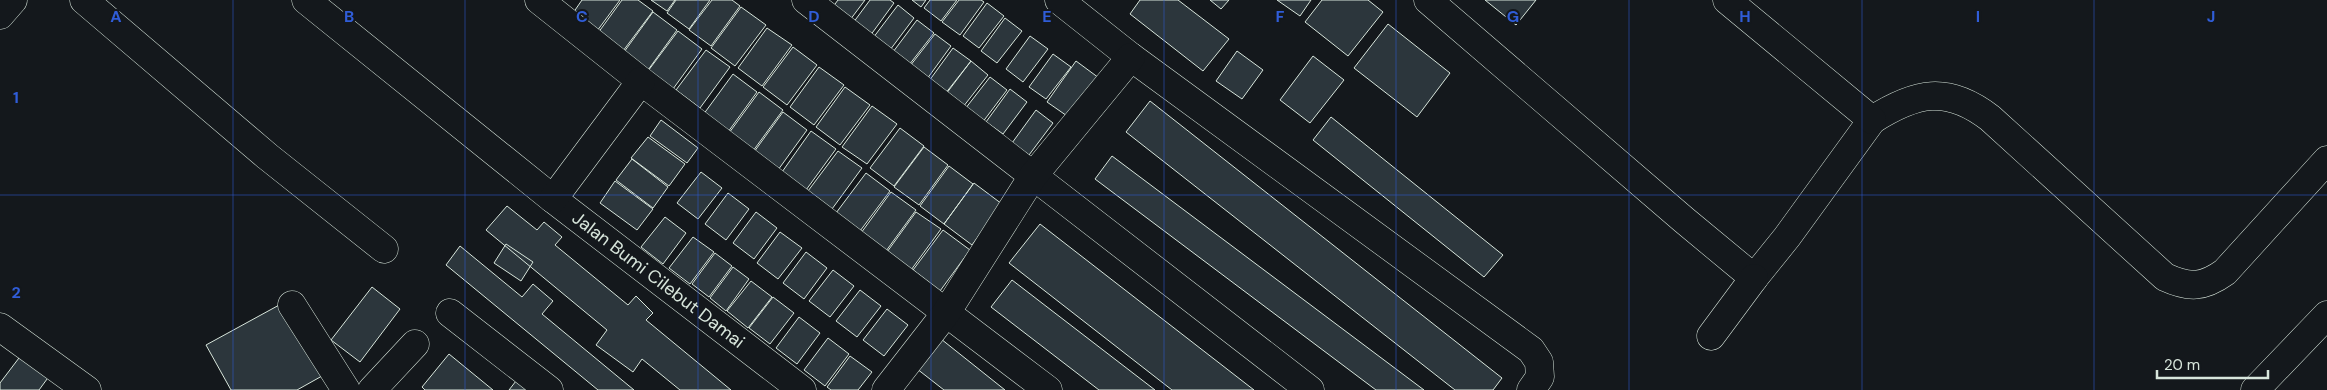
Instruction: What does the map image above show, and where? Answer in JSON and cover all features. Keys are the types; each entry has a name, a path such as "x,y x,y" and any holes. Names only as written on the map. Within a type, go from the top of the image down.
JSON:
{"street":[{"path":"0,16 13,0"},
{"path":"84,0 267,156 384,250"},
{"name":"Jalan Bumi Cilebut Damai","path":"306,0 553,199 791,386"},
{"path":"539,0 641,81 1048,390"},
{"path":"806,0 1310,390"},
{"path":"1059,0 1131,57 1531,350 1539,362 1540,377 1531,390"},
{"path":"1428,0 1754,278"},
{"path":"1727,0 1872,120"},
{"path":"886,390 946,313 1033,176 1131,57"},
{"path":"553,199 641,81"},
{"path":"1711,336 1872,120 1891,108 1914,99 1936,96 1956,98 1973,104 2165,277 2180,284 2196,286 2212,282 2225,272 2327,160"},
{"path":"292,305 346,390"},
{"path":"450,313 549,390"},
{"path":"2255,390 2327,315"},
{"path":"0,327 87,390"},
{"path":"372,390 415,344"}],"building":[{"path":"582,0 620,0 597,31 573,13"},
{"path":"622,0 638,0 653,11 623,51 598,33"},
{"path":"651,0 675,0 667,11"},
{"path":"676,0 710,0 689,29 667,13"},
{"path":"712,0 732,0 740,6 711,46 689,30"},
{"path":"838,0 865,0 850,20 832,8"},
{"path":"870,0 890,0 894,3 870,36 853,23"},
{"path":"912,0 926,0 921,7"},
{"path":"930,0 957,0 941,21 924,8"},
{"path":"959,0 981,0 984,2 960,35 942,22"},
{"path":"1140,0 1178,0 1229,39 1203,71 1130,14"},
{"path":"1210,0 1229,0 1221,9"},
{"path":"1277,0 1311,0 1300,16"},
{"path":"1322,0 1368,0 1383,12 1348,56 1305,22"},
{"path":"1485,0 1536,0 1516,25"},
{"path":"987,3 1004,16 979,48 963,36"},
{"path":"898,5 914,18 890,50 873,38"},
{"path":"741,7 766,25 735,66 711,48"},
{"path":"653,12 677,30 648,70 624,52"},
{"path":"1005,18 1022,31 997,63 981,51"},
{"path":"917,20 934,33 909,65 893,52"},
{"path":"1388,24 1450,73 1417,117 1354,68"},
{"path":"767,28 792,45 762,86 738,68"},
{"path":"678,31 702,49 673,89 648,71"},
{"path":"935,34 951,46 927,79 910,66"},
{"path":"1030,36 1048,49 1023,82 1006,69"},
{"path":"793,47 817,65 787,105 763,87"},
{"path":"953,48 971,61 945,94 929,81"},
{"path":"706,50 730,67 700,108 676,90"},
{"path":"1237,51 1263,70 1242,99 1216,81"},
{"path":"1053,54 1071,67 1046,99 1029,87"},
{"path":"1313,56 1344,80 1310,123 1280,100"},
{"path":"971,61 988,75 963,107 946,94"},
{"path":"1076,61 1099,78 1070,118 1047,102"},
{"path":"819,67 844,85 814,125 790,107"},
{"path":"733,74 757,92 728,132 703,115"},
{"path":"990,77 1007,90 982,123 965,109"},
{"path":"845,87 870,105 840,145 816,127"},
{"path":"1010,89 1027,102 1003,134 986,122"},
{"path":"759,92 783,110 753,151 729,133"},
{"path":"1150,101 1502,378 1493,390 1455,390 1126,132"},
{"path":"872,106 897,124 867,164 842,147"},
{"path":"1036,110 1053,123 1029,155 1012,143"},
{"path":"783,112 807,130 778,170 754,152"},
{"path":"1331,117 1503,255 1484,277 1313,140"},
{"path":"661,120 698,148 687,163 650,136"},
{"path":"900,128 924,146 894,186 870,168"},
{"path":"811,131 836,149 806,190 782,172"},
{"path":"648,137 685,164 669,186 631,158"},
{"path":"924,147 948,165 919,205 894,187"},
{"path":"838,151 862,168 832,209 808,191"},
{"path":"1112,156 1424,390 1376,390 1095,179"},
{"path":"632,159 668,187 653,208 616,180"},
{"path":"949,166 973,184 944,224 920,206"},
{"path":"701,172 722,188 698,219 677,203"},
{"path":"866,173 890,191 860,231 836,213"},
{"path":"615,181 653,209 637,230 600,203"},
{"path":"974,183 1002,204 972,245 944,224"},
{"path":"891,192 916,210 886,251 861,233"},
{"path":"728,193 749,209 726,240 705,224"},
{"path":"507,206 537,230 544,222 562,237 555,245 628,305 636,296 653,313 646,320 731,390 680,390 642,359 633,372 596,345 607,330 486,230"},
{"path":"756,212 777,228 754,259 733,243"},
{"path":"916,212 941,229 911,270 887,252"},
{"path":"665,217 686,233 663,264 641,247"},
{"path":"1040,224 1254,390 1172,390 1009,263"},
{"path":"943,230 970,250 940,291 913,270"},
{"path":"780,232 802,248 778,279 757,263"},
{"path":"693,237 714,252 690,284 669,268"},
{"path":"506,244 533,262 521,281 494,263"},
{"path":"460,246 522,297 533,284 553,301 542,314 634,390 598,390 446,265"},
{"path":"806,252 827,268 804,299 783,283"},
{"path":"715,253 732,266 709,297 692,284"},
{"path":"733,267 749,279 726,311 710,298"},
{"path":"833,270 854,286 830,317 809,301"},
{"path":"1012,280 1155,390 1099,390 991,307"},
{"path":"751,281 772,297 748,328 727,311"},
{"path":"372,287 400,309 360,362 331,340"},
{"path":"860,290 881,306 857,337 836,321"},
{"path":"773,297 794,313 770,344 749,328"},
{"path":"281,304 322,376 297,390 231,390 206,345"},
{"path":"887,309 908,325 884,356 863,340"},
{"path":"799,317 820,333 797,364 776,348"},
{"path":"936,335 1005,390 944,390 912,365"},
{"path":"828,338 849,354 825,386 804,370"},
{"path":"22,354 50,375 39,390 0,390 0,383"},
{"path":"449,354 493,390 425,390 422,387"},
{"path":"850,356 872,372 858,390 831,390 827,387"},
{"path":"516,381 527,390 509,390"}]}
